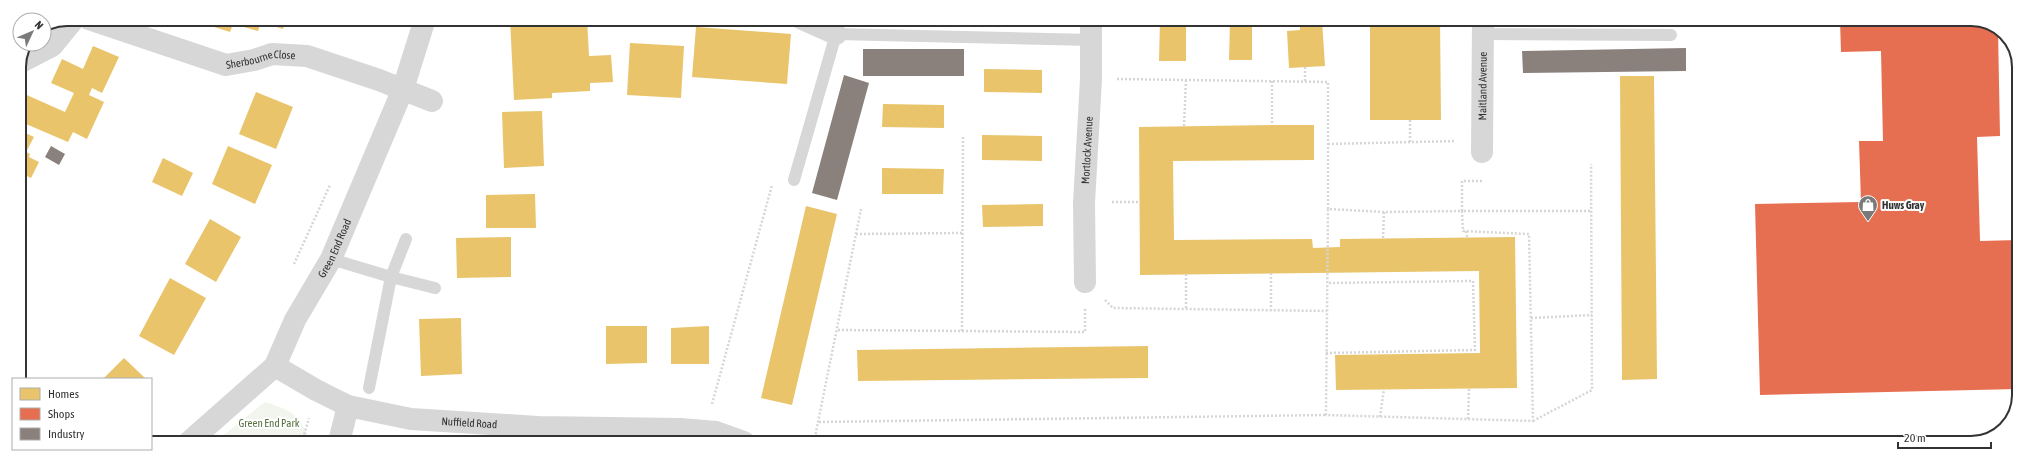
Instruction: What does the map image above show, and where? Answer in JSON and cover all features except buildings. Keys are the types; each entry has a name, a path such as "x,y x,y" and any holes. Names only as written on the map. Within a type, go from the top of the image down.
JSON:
{"street":[{"path":"27,59 52,46 68,26"},
{"name":"Sherbourne Close","path":"110,26 226,65 254,60 272,54 307,56 403,89 432,101"},
{"name":"Green End Road","path":"197,436 275,366 295,320 332,259 403,89 423,26"},
{"path":"818,26 836,34"},
{"name":"Maitland Avenue","path":"1482,147 1483,27"},
{"name":"Mortlock Avenue","path":"1085,282 1084,203 1091,79 1091,30"},
{"name":"Nuffield Road","path":"275,366 316,390 348,406 411,419 538,427 704,431 716,432 727,436"},
{"path":"340,436 348,406"}],"lane":[{"path":"1483,27 1671,35"},
{"path":"794,180 836,34 1091,30"},
{"path":"368,388 391,277 406,239"},
{"path":"332,259 391,277 435,288"}],"path":[{"path":"1305,67 1305,82"},
{"path":"1091,79 1328,82 1328,283 1326,415"},
{"path":"1184,126 1186,80"},
{"path":"1272,81 1272,125"},
{"path":"1410,120 1410,142"},
{"path":"962,331 963,137"},
{"path":"1328,144 1410,142 1482,147 1482,181 1462,181 1463,231 1466,231 1467,237"},
{"path":"819,422 1326,415 1533,421 1592,390 1591,164"},
{"path":"704,431 772,185"},
{"path":"816,436 838,330 861,209"},
{"path":"1328,209 1384,212 1591,211"},
{"path":"1383,238 1384,212"},
{"path":"1466,231 1529,234 1533,421"},
{"path":"856,234 963,233"},
{"path":"1271,273 1272,310"},
{"path":"1186,274 1186,309"},
{"path":"1326,353 1475,350 1473,281 1328,283"},
{"path":"1085,282 1114,308 1327,311"},
{"path":"838,330 1085,332 1085,282"},
{"path":"1531,318 1592,315"},
{"path":"1380,417 1384,389"},
{"path":"1468,419 1469,389"}],"green space":[{"name":"Green End Park","path":"265,402 289,411 298,419 308,436 222,436"}],"place":[{"name":"Huws Gray","path":"1868,222"}]}
